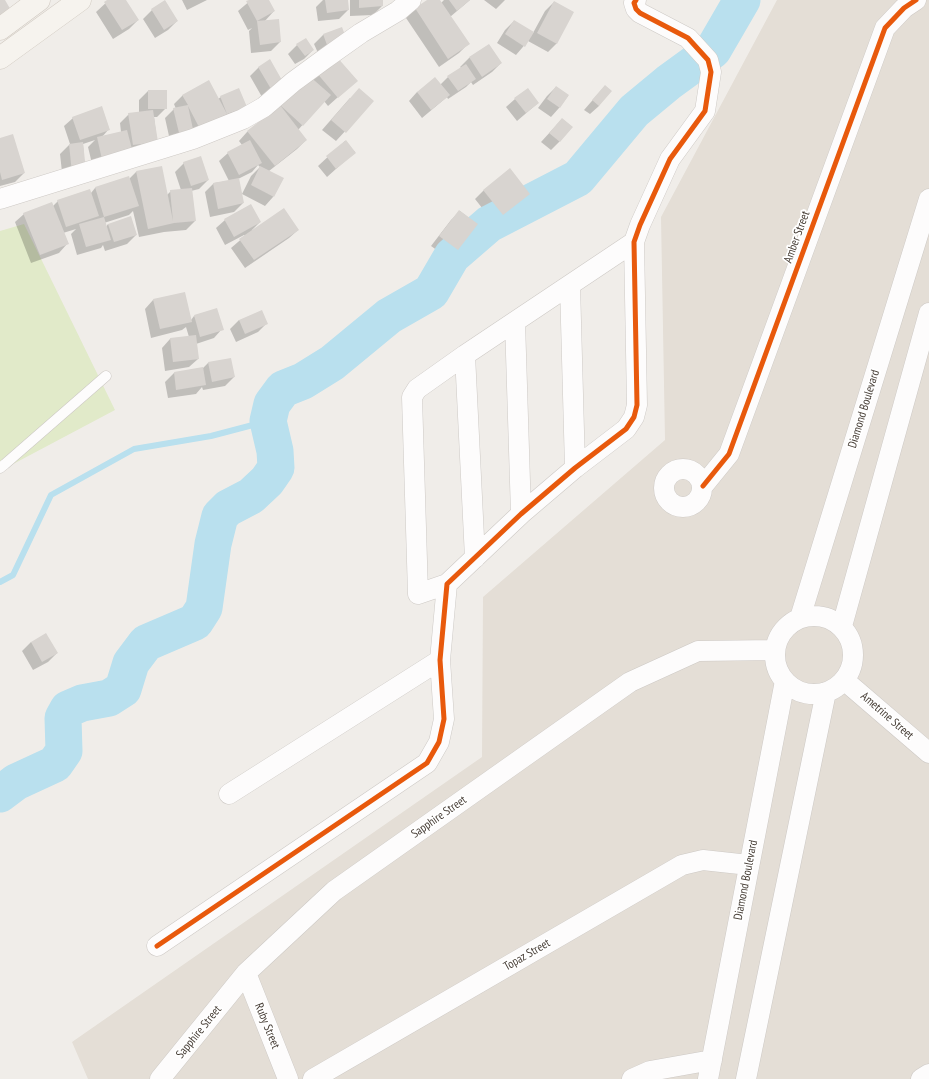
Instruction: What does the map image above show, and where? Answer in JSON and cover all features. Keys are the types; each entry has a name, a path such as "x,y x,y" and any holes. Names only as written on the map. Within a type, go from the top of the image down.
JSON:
{"main road":[{"path":"0,28 39,0"},
{"path":"0,58 80,0"}],"street":[{"path":"0,199 193,139 243,120 264,107 293,82 328,56 361,33 398,11 411,0"},
{"path":"634,242 465,355 417,389 412,397 418,594 447,584 521,514 575,468 626,429 634,417 637,405 634,242 640,225 670,159 705,111 711,72 708,60 688,38 640,14 636,9 634,2 636,0"},
{"name":"Amber Street","path":"703,486 728,454 884,28 904,8 916,0"},
{"name":"Diamond Boulevard","path":"800,618 929,200"},
{"path":"570,285 575,468"},
{"path":"842,626 929,313"},
{"path":"515,322 521,514"},
{"path":"465,355 476,558"},
{"path":"157,946 427,763 439,742 444,719 440,660 447,584"},
{"path":"821,616 842,626 849,636 853,647 854,659 844,680 836,688 826,692 814,694 793,688 785,681 778,672 775,661 775,650 777,640 790,623 800,618 821,616"},
{"name":"Sapphire Street","path":"160,1079 246,974 334,891 630,682 698,651 775,650"},
{"path":"229,794 440,660"},
{"name":"Ametrine Street","path":"844,680 929,753"},
{"name":"Diamond Boulevard","path":"710,1070 785,681"},
{"path":"746,1079 826,692"},
{"name":"Topaz Street","path":"312,1079 682,865 703,860 749,866"},
{"name":"Ruby Street","path":"246,974 288,1079"},
{"path":"632,1079 650,1072 710,1070"},
{"path":"921,1079 929,1074"}],"lane":[{"path":"0,468 106,376"}],"shaded area":[{"path":"777,0 929,0 929,1079 88,1079 72,1042 482,757 483,597 665,440 661,217"}],"green space":[{"path":"24,224 115,410 0,471 0,231"}],"building":[{"path":"0,0 5,0 12,12 0,19"},
{"path":"107,0 126,0 139,20 122,30 104,2"},
{"path":"165,0 178,21 164,30 151,9"},
{"path":"269,0 275,11 257,21 246,1"},
{"path":"325,0 348,0 349,10 327,13"},
{"path":"359,0 383,0 383,6 359,8"},
{"path":"427,0 440,0 470,44 448,59 415,8"},
{"path":"449,0 470,0 457,11"},
{"path":"554,1 574,12 557,44 537,33"},
{"path":"279,19 281,42 260,45 257,21"},
{"path":"514,20 534,32 525,47 505,34"},
{"path":"342,27 346,38 327,45 323,34"},
{"path":"306,38 314,50 305,56 296,44"},
{"path":"489,44 502,63 482,77 469,57"},
{"path":"336,56 358,81 338,98 316,72"},
{"path":"270,59 283,82 271,89 258,67"},
{"path":"466,64 476,79 458,91 447,76"},
{"path":"307,74 331,95 303,126 280,105"},
{"path":"435,77 450,95 431,110 417,92"},
{"path":"209,80 227,114 200,129 188,106 194,134 180,137 173,108 188,105 182,95"},
{"path":"605,85 612,91 599,106 592,100"},
{"path":"556,86 569,95 560,108 547,99"},
{"path":"239,88 247,107 227,114 220,96"},
{"path":"359,88 374,101 346,133 331,120"},
{"path":"528,88 539,103 526,113 514,98"},
{"path":"148,90 167,90 167,109 148,109"},
{"path":"280,105 307,140 275,166 247,131"},
{"path":"102,106 110,130 80,140 72,117"},
{"path":"153,110 158,142 133,145 128,113"},
{"path":"562,118 573,127 560,142 549,133"},
{"path":"127,130 134,157 103,164 97,137"},
{"path":"13,134 25,173 2,180 0,172 0,138"},
{"path":"250,140 262,163 239,175 227,152"},
{"path":"346,140 356,153 336,169 326,156"},
{"path":"83,142 86,171 72,173 69,144"},
{"path":"201,156 209,180 191,186 183,162"},
{"path":"162,166 173,221 170,190 192,188 196,221 174,223 148,229 136,171"},
{"path":"260,166 284,178 274,197 251,185"},
{"path":"510,168 530,194 503,215 483,190"},
{"path":"129,176 139,206 104,217 95,187"},
{"path":"239,178 244,203 218,209 213,183"},
{"path":"90,189 99,216 66,227 57,200"},
{"path":"52,202 69,244 40,255 23,213"},
{"path":"251,204 261,222 234,237 224,219"},
{"path":"284,208 299,230 254,260 239,239"},
{"path":"459,210 478,224 458,250 439,236"},
{"path":"131,216 137,235 114,242 108,224"},
{"path":"104,217 111,240 86,247 79,224"},
{"path":"185,292 192,322 160,329 153,299"},
{"path":"217,308 224,330 200,337 194,315"},
{"path":"262,310 268,324 245,334 239,320"},
{"path":"196,335 199,359 173,362 170,338"},
{"path":"231,358 235,377 212,382 208,362"},
{"path":"203,367 206,385 176,390 174,372"},
{"path":"46,633 58,653 42,662 31,642"}],"waterway":[{"path":"0,794 16,782 55,764 64,751 63,718 68,709 82,703 109,698 123,689 131,663 146,643 195,622 204,608 213,544 220,516 228,508 251,496 267,481 276,468 275,451 268,421 272,404 283,389 303,381 332,363 389,316 431,292 452,256 489,224 578,178 634,111 669,82 713,50 742,0"},
{"path":"0,582 13,575 51,495 134,449 211,436 268,421"}],"cycle path":[{"path":"157,946 427,763 439,742 444,719 440,660 447,584 521,514 575,468 626,429 634,417 637,405 634,242 640,225 670,159 705,111 711,72 708,60 688,38 640,13 636,9 634,3 636,0"},
{"path":"703,486 729,454 885,28 904,8 916,0"}]}
